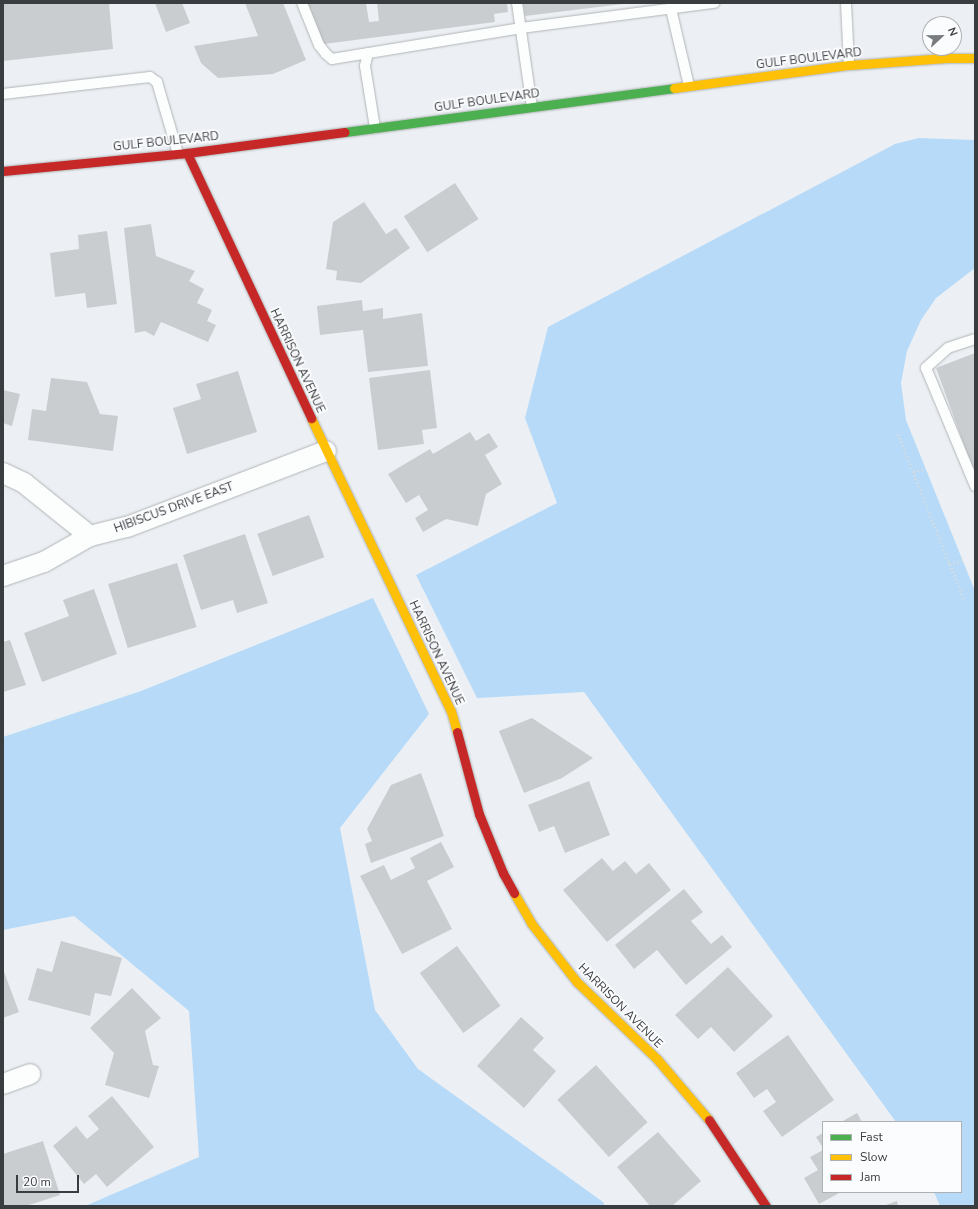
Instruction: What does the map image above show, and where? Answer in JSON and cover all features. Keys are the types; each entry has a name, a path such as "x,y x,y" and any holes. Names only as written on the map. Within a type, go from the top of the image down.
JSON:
{"street":[{"name":"GULF BOULEVARD","path":"3,171 183,153 849,65 946,58 975,58"},
{"name":"HARRISON AVENUE","path":"183,153 451,710 479,814 503,873 531,923 577,982 657,1059 709,1120 748,1176 766,1206"},
{"name":"HIBISCUS DRIVE EAST","path":"3,576 44,562 90,536 128,527 326,451"},
{"path":"3,473 24,483 90,536"},
{"path":"3,1084 30,1074"}],"lane":[{"path":"302,3 319,45 326,54 332,58 521,28 671,10 714,3"},
{"path":"517,3 532,107"},
{"path":"846,3 849,65"},
{"path":"671,10 689,86"},
{"path":"368,53 364,66 375,128"},
{"path":"3,94 150,77 157,82 183,153"},
{"path":"975,339 948,348 926,368 975,486"}],"path":[{"path":"898,434 964,599"},
{"path":"914,472 925,468"},
{"path":"950,564 962,560"}],"water":[{"path":"919,138 975,140 975,268 936,298 921,320 907,351 901,383 906,420 975,591 975,1206 940,1206 934,1193 962,1193 962,1121 895,1121 584,692 477,698 416,575 557,503 525,418 548,327 895,144"},
{"path":"373,598 429,714 340,828 375,1010 418,1069 603,1202 605,1206 85,1206 199,1157 189,1011 74,916 3,930 3,737 141,691"}],"building":[{"path":"3,3 109,3 113,49 3,61"},
{"path":"155,3 182,3 190,23 166,32"},
{"path":"245,3 283,3 306,60 273,74 218,78 201,63 194,46 258,36"},
{"path":"308,3 366,3 369,22 379,21 377,3 507,3 508,12 494,14 495,22 324,44"},
{"path":"523,3 623,3 623,4 525,16"},
{"path":"455,183 478,219 427,252 404,216"},
{"path":"364,202 386,234 396,228 410,248 361,283 336,280 337,271 326,269 333,222"},
{"path":"151,224 156,256 195,271 189,281 204,289 197,303 212,310 207,321 216,325 208,342 161,322 154,336 145,331 135,333 124,228"},
{"path":"107,231 117,304 87,308 85,293 55,297 50,253 79,249 78,235"},
{"path":"362,300 363,311 383,308 383,319 422,313 428,366 368,372 363,330 320,335 317,306"},
{"path":"975,353 975,475 936,368"},
{"path":"430,370 437,428 422,430 424,444 378,450 369,378"},
{"path":"238,371 257,432 187,454 173,408 201,399 196,384"},
{"path":"51,378 87,382 100,414 118,416 113,451 28,440 32,409 46,411"},
{"path":"3,390 20,394 12,426 3,423"},
{"path":"470,432 476,441 489,433 498,447 485,455 502,484 486,494 478,526 446,519 423,532 415,518 428,510 419,495 406,503 388,474 430,449 433,454"},
{"path":"309,515 324,557 273,576 257,534"},
{"path":"245,534 268,603 237,613 233,600 201,610 183,555"},
{"path":"177,563 197,627 128,648 108,584"},
{"path":"94,589 117,654 42,682 24,633 69,616 63,600"},
{"path":"10,640 26,685 3,692 3,642"},
{"path":"532,718 593,758 562,778 524,793 499,731"},
{"path":"421,773 444,836 371,863 365,844 372,841 367,829 391,785"},
{"path":"589,781 610,835 565,853 554,826 539,832 528,805"},
{"path":"441,842 454,867 427,881 452,929 402,954 360,876 384,865 391,880 415,868 410,858"},
{"path":"602,858 613,871 625,861 636,874 649,863 671,890 607,942 563,890"},
{"path":"684,889 703,912 691,921 711,944 722,935 732,947 686,985 657,950 634,969 615,945"},
{"path":"61,941 122,958 111,996 95,993 90,1016 28,1000 37,968 52,972"},
{"path":"457,946 500,1006 463,1033 420,973"},
{"path":"728,967 773,1016 734,1052 711,1027 698,1039 675,1015"},
{"path":"3,969 19,1012 3,1018"},
{"path":"132,988 161,1018 145,1031 153,1065 159,1066 149,1098 105,1085 114,1053 90,1028"},
{"path":"521,1017 544,1038 533,1050 556,1071 524,1108 477,1066"},
{"path":"788,1035 834,1100 782,1137 763,1111 776,1102 767,1089 754,1098 736,1073"},
{"path":"596,1065 648,1122 609,1157 557,1100"},
{"path":"112,1096 154,1147 107,1187 96,1174 84,1184 53,1146 76,1126 87,1139 99,1129 88,1116"},
{"path":"857,1113 861,1121 843,1121"},
{"path":"658,1132 701,1181 672,1206 650,1206 617,1167"},
{"path":"822,1134 822,1146 816,1137"},
{"path":"43,1141 60,1195 26,1206 3,1206 3,1154"},
{"path":"822,1151 822,1193 839,1193 819,1204 804,1178 818,1170 810,1157"},
{"path":"897,1201 898,1206 883,1206"}],"traffic: fast":[{"path":"345,132 674,88"}],"traffic: slow":[{"path":"674,88 849,65 946,58 975,58"},
{"path":"311,418 451,711 457,732"},
{"path":"514,893 531,923 577,982 657,1059 709,1120"}],"traffic: jam":[{"path":"3,171 187,153 345,132"},
{"path":"187,153 311,418"},
{"path":"457,732 479,814 503,873 514,893"},
{"path":"709,1120 766,1206"}]}
